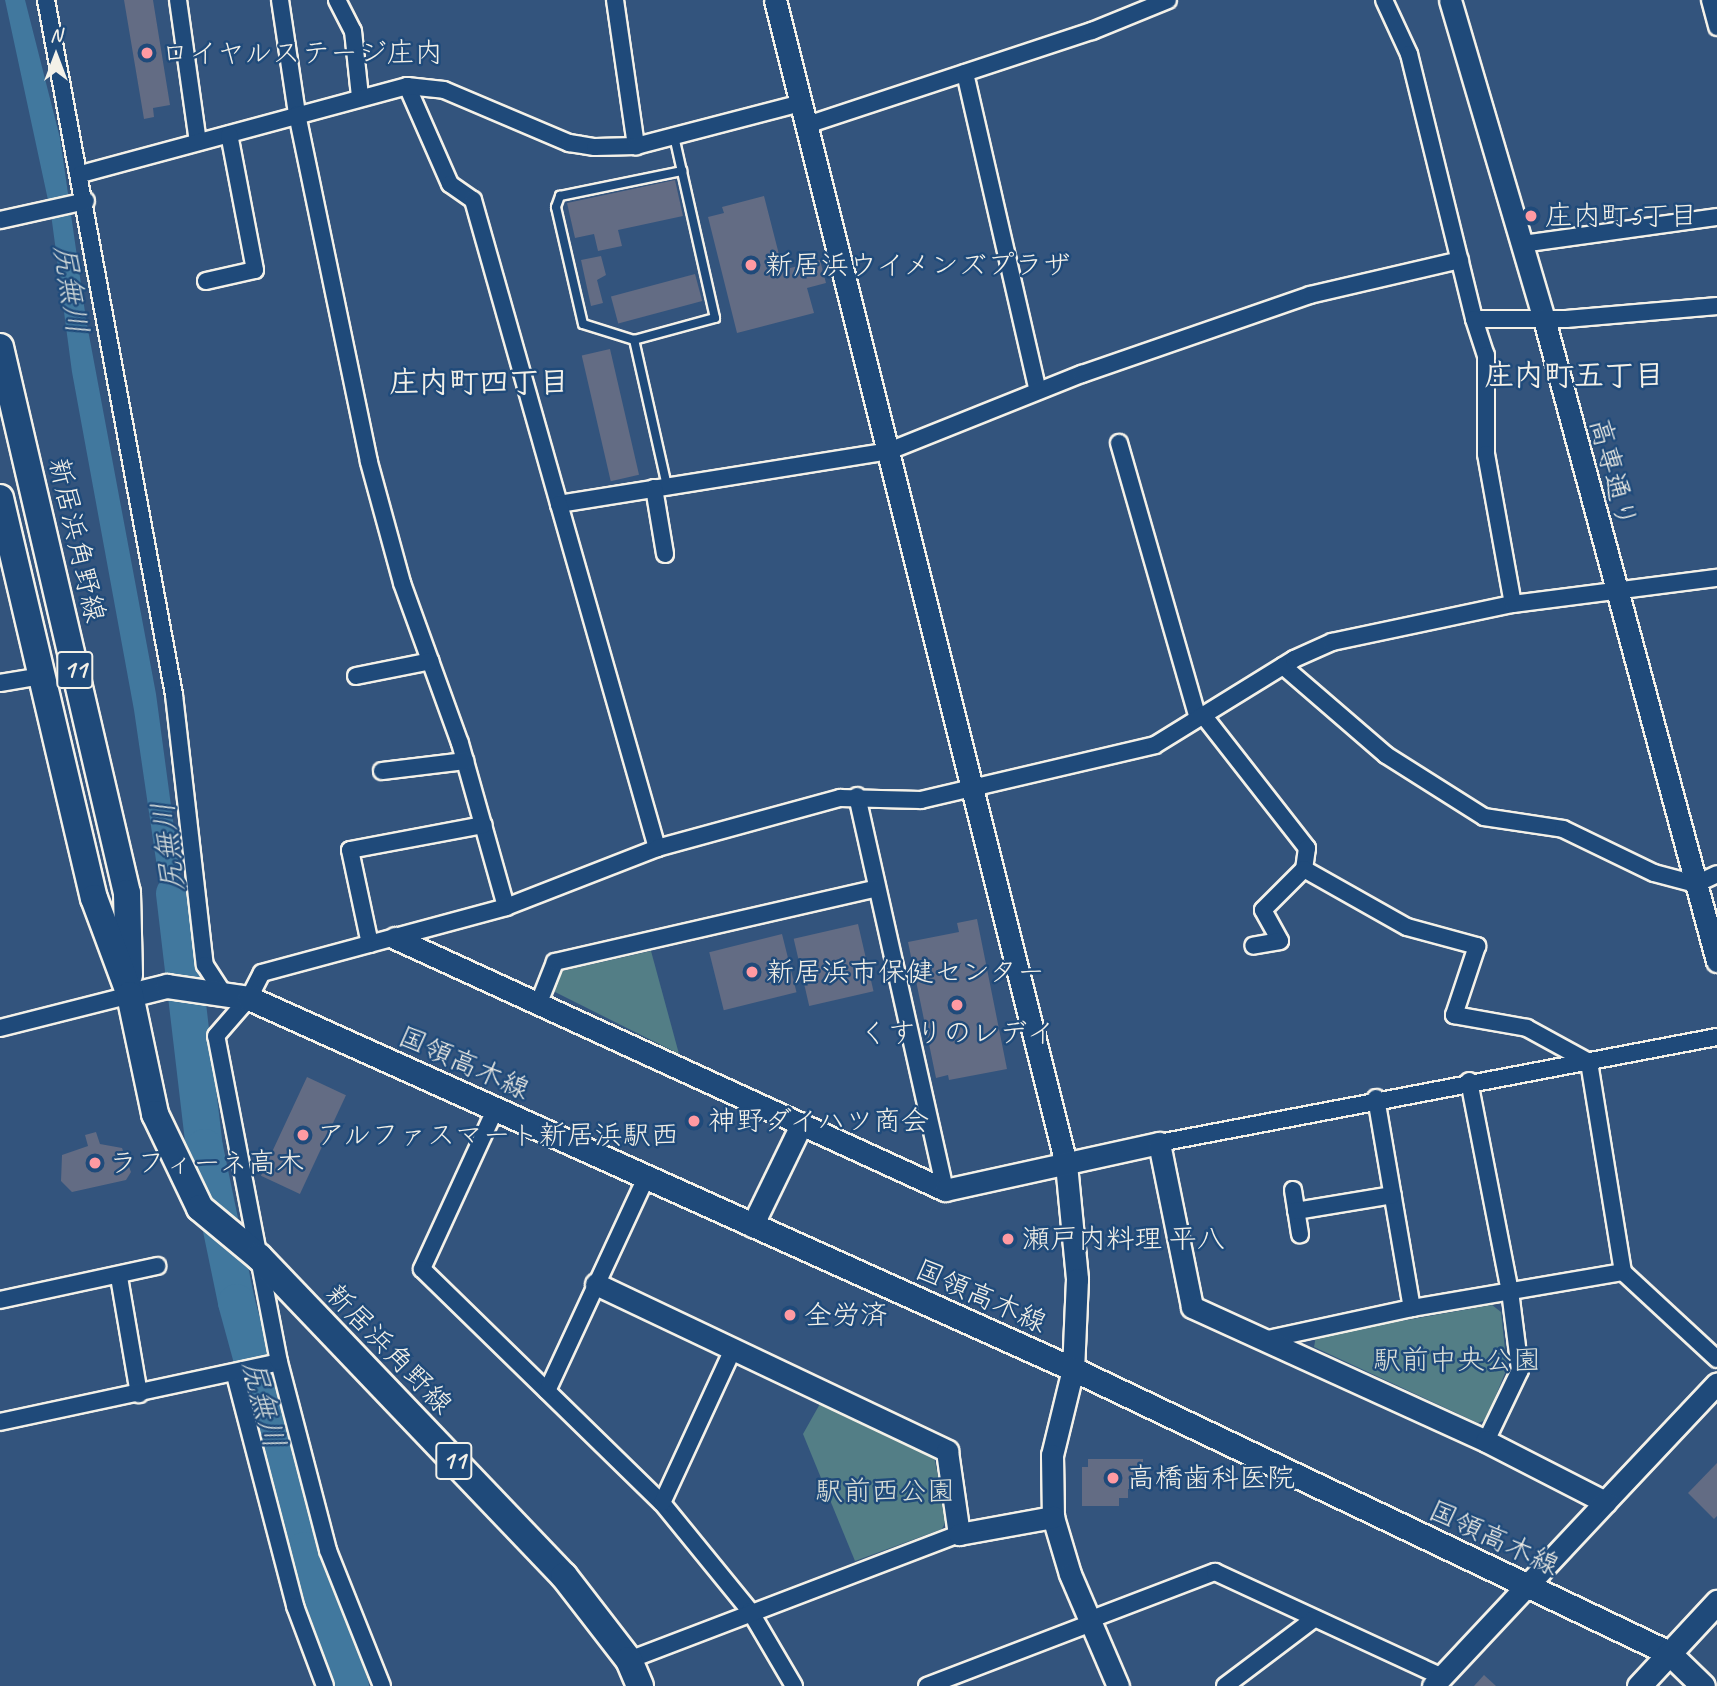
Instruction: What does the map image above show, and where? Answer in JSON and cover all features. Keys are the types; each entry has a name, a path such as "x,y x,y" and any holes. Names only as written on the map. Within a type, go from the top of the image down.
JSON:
{"main road":[{"name":"新居浜角野線","path":"0,347 127,893 130,995"},
{"name":"新居浜角野線","path":"0,498 94,898 130,995 155,1114 200,1208 254,1254 564,1576 629,1660 640,1686"},
{"name":"国領高木線","path":"130,995 167,986 222,990 248,998 1073,1369 1669,1653 1703,1686"},
{"path":"1639,1686 1717,1602"}],"street":[{"path":"47,0 81,174 81,202 105,334 174,695 205,965 222,990"},
{"path":"178,0 198,142"},
{"path":"280,0 297,114 369,463 402,583 464,761 506,907"},
{"path":"337,0 353,31 360,96"},
{"path":"615,0 636,146"},
{"path":"775,0 1066,1164 1077,1279 1073,1369 1052,1454 1053,1517 1090,1622 1118,1686"},
{"path":"807,125 1092,31 1168,0"},
{"path":"1384,0 1409,54 1474,319 1486,355 1486,454 1513,604"},
{"name":"高専通り","path":"1450,0 1544,319 1717,961"},
{"path":"1710,0 1717,27"},
{"path":"965,73 1038,391"},
{"path":"81,174 360,96 407,86 444,90 569,143 636,146 802,103"},
{"path":"407,86 450,184 473,200 657,848"},
{"path":"206,281 255,270 229,134"},
{"path":"0,220 39,209 81,202"},
{"path":"1522,244 1717,217"},
{"path":"559,504 889,451 1038,391 1310,295 1460,260"},
{"path":"1474,319 1544,319 1717,306"},
{"path":"1119,443 1200,717 1307,848 1304,869 1263,910 1280,942 1253,946"},
{"path":"661,487 664,554"},
{"path":"382,1686 328,1550 274,1364 216,1036 248,998 262,973 506,907 657,848 857,796 921,800 1155,745 1283,666 1332,642 1513,604 1615,588 1717,578"},
{"path":"356,676 431,660"},
{"path":"1283,666 1386,755 1484,817 1563,829 1654,873 1696,884 1717,874"},
{"path":"0,683 42,676"},
{"path":"382,771 464,761"},
{"path":"857,796 945,1190"},
{"path":"370,944 350,850 357,845 484,825"},
{"path":"1304,869 1407,927 1477,946 1454,1015 1527,1028 1589,1062"},
{"path":"538,1005 555,962 877,888"},
{"path":"395,938 945,1190 1377,1098 1717,1037"},
{"path":"0,1028 130,995"},
{"path":"1589,1062 1623,1272 1717,1359"},
{"path":"1469,1081 1510,1291 1520,1370 1486,1441"},
{"path":"1377,1098 1412,1308"},
{"path":"495,1110 422,1269 662,1503 750,1611 794,1686"},
{"path":"752,1226 802,1124"},
{"path":"1159,1143 1192,1307 1486,1441 1605,1502"},
{"path":"547,1391 646,1178"},
{"path":"1293,1190 1300,1234"},
{"path":"1296,1211 1393,1195"},
{"path":"0,1300 119,1277 157,1266"},
{"path":"1264,1340 1412,1308 1623,1272"},
{"path":"119,1277 139,1394"},
{"path":"596,1284 947,1451 959,1534"},
{"path":"662,1503 733,1349"},
{"path":"0,1422 238,1374 274,1364"},
{"path":"238,1374 295,1606 325,1686"},
{"path":"927,1686 1215,1572 1438,1682 1717,1382"},
{"path":"629,1660 750,1611 959,1534 1053,1517"},
{"path":"1225,1686 1314,1619"}],"lane":[{"path":"674,136 682,171 715,318 634,340 583,324 556,207 560,196 682,171"},
{"path":"634,340 661,487"}],"green space":[{"path":"651,951 679,1054 553,991 558,972"},
{"name":"駅前中央公園","path":"1492,1305 1501,1312 1507,1368 1486,1420 1478,1423 1314,1347 1316,1336"},
{"name":"駅前西公園","path":"821,1402 933,1452 947,1519 942,1529 855,1561 803,1434"}],"water":[{"path":"5,0 25,0 60,138 86,319 156,694 190,947 169,934 163,908 134,710 72,372 51,214"}],"building":[{"name":"ロイヤルステージ庄内","path":"124,0 153,0 170,105 153,108 154,117 144,119"},
{"path":"675,180 683,216 618,230 622,246 598,251 594,234 575,238 567,203"},
{"name":"新居浜ウイメンズプラザ","path":"764,196 783,270 820,260 826,283 807,288 814,313 737,333 708,217 724,213 722,207"},
{"path":"601,256 606,275 597,280 603,303 591,306 581,260"},
{"path":"695,274 702,301 618,324 611,297"},
{"path":"610,349 639,475 611,481 582,356"},
{"name":"くすりのレデイ","path":"977,919 1007,1069 949,1080 948,1075 936,1078 908,942 959,932 957,923"},
{"path":"858,924 874,991 809,1006 794,939"},
{"name":"新居浜市保健センター","path":"782,934 797,992 724,1010 709,952"},
{"name":"アルファスマート新居浜駅西","path":"307,1077 346,1095 300,1194 261,1176"},
{"name":"ラフィーネ高木","path":"96,1132 100,1144 122,1148 131,1172 126,1180 72,1192 61,1181 62,1155 88,1146 85,1135"},
{"name":"高橋歯科医院","path":"1088,1459 1143,1459 1143,1489 1128,1489 1128,1498 1119,1498 1119,1506 1082,1506 1082,1467 1088,1467"},
{"path":"1717,1463 1717,1516 1714,1519 1688,1493"},
{"path":"1484,1675 1496,1686 1474,1686"}],"waterway":[{"name":"尻無川","path":"174,893 204,1147 236,1302 304,1550 350,1686"}],"place":[{"name":"ロイヤルステージ庄内","path":"147,53"},
{"name":"庄内町5丁目","path":"1531,216"},
{"name":"新居浜ウイメンズプラザ","path":"751,265"},
{"name":"新居浜市保健センター","path":"752,972"},
{"name":"くすりのレデイ","path":"957,1005"},
{"name":"神野ダイハツ商会","path":"694,1121"},
{"name":"アルファスマート新居浜駅西","path":"303,1135"},
{"name":"ラフィーネ高木","path":"95,1163"},
{"name":"瀬戸内料理 平八","path":"1008,1239"},
{"name":"全労済","path":"790,1315"},
{"name":"高橋歯科医院","path":"1113,1478"}],"district":[{"name":"庄内町五丁目","path":"1574,375"},
{"name":"庄内町四丁目","path":"479,382"}]}
